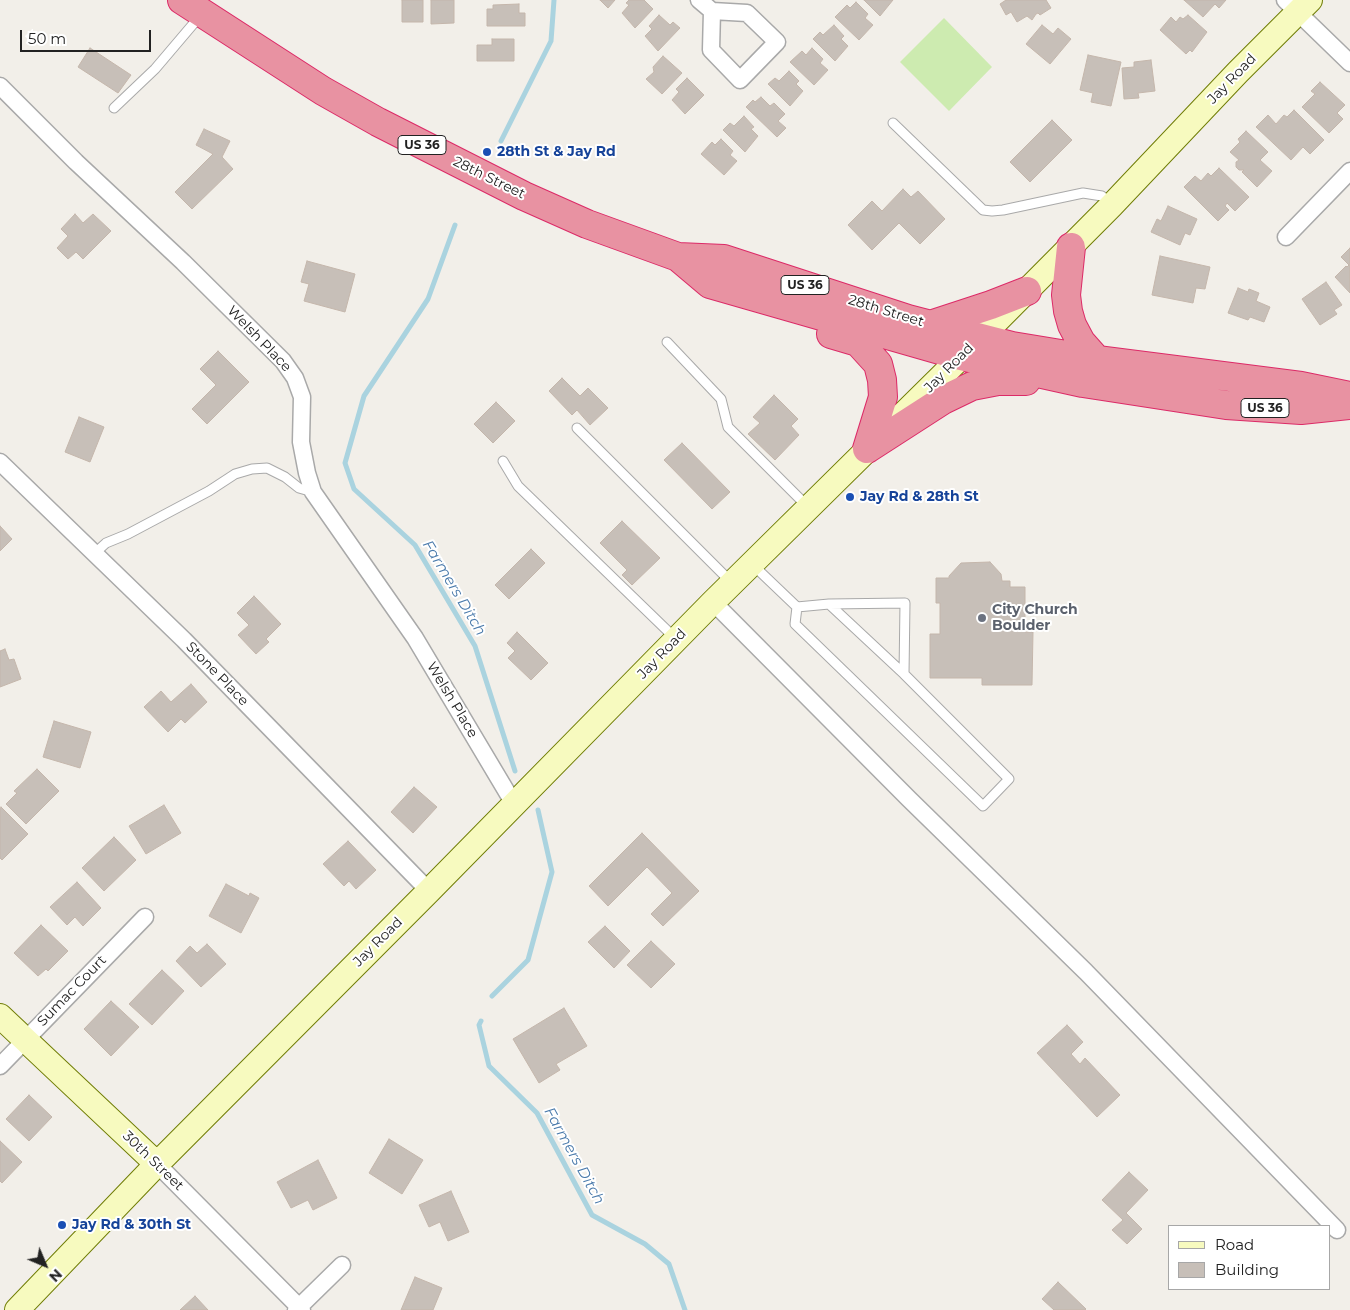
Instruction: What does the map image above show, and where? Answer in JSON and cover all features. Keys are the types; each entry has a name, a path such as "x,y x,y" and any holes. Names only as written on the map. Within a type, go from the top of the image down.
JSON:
{"highway":[{"name":"28th Street","path":"192,7 322,91 386,127 524,196 586,224 678,257 724,259 880,311 930,325 970,347"},
{"path":"1071,247 1066,295 1068,311 1072,325 1082,342 1097,360"},
{"name":"28th Street","path":"678,257 710,284 970,347"},
{"path":"710,284 742,305 858,342 871,355 878,364 882,380 883,397 867,449"},
{"path":"930,325 982,309 1027,291"},
{"name":"US 36","path":"970,347 1097,360 1301,386 1350,396"},
{"name":"US 36","path":"970,347 1083,383 1226,406 1301,410 1350,406"},
{"path":"867,449 943,400 972,386 998,381 1083,383"}],"street":[{"path":"700,0 712,11 747,13 776,42 740,80 711,50 712,11"},
{"path":"1298,4 1350,63"},
{"name":"Jay Road","path":"17,1310 157,1164 712,602 1071,247 1231,79 1298,4"},
{"name":"Welsh Place","path":"0,86 76,162 183,262 282,361 295,378 302,397 301,442 306,473 313,492 415,638 514,804"},
{"path":"1286,238 1350,171"},
{"name":"Stone Place","path":"0,462 184,640 428,891"},
{"path":"712,602 1086,972 1337,1230"},
{"name":"Sumac Court","path":"0,1066 145,917"},
{"name":"30th Street","path":"0,1016 157,1164 299,1309"},
{"path":"299,1309 342,1265"}],"lane":[{"path":"114,108 155,70 192,7"},
{"path":"894,123 983,210 1003,210 1083,193 1102,196 1112,205"},
{"path":"667,342 721,399 728,427 808,508"},
{"path":"576,428 732,583"},
{"path":"502,461 518,486 676,639"},
{"path":"95,553 106,543 128,534 209,491 235,474 252,468 267,468 285,477 299,488 313,492"},
{"path":"751,563 797,607 829,604 904,603 904,674"},
{"path":"797,607 795,624 983,806 1009,779 904,674 829,604"}],"green space":[{"path":"944,18 992,67 949,111 900,62"}],"building":[{"path":"402,0 423,0 423,22 402,22"},
{"path":"431,0 454,0 454,23 431,24"},
{"path":"600,0 615,0 608,8"},
{"path":"629,0 644,0 653,9 635,28 622,13 629,5 626,3"},
{"path":"864,0 893,0 880,16"},
{"path":"1006,0 1046,0 1051,8 1040,15 1036,14 1032,20 1027,16 1017,22 1011,12 1006,15 1000,4"},
{"path":"1184,0 1226,0 1219,8 1215,4 1203,17"},
{"path":"856,2 868,14 865,18 873,25 859,40 835,17 847,5 850,8"},
{"path":"519,4 519,13 525,13 525,26 487,26 487,9 493,9 493,5"},
{"path":"659,15 670,25 673,22 680,28 658,51 645,36 652,29 649,26"},
{"path":"1188,15 1207,32 1192,52 1190,50 1186,54 1160,30 1171,17 1176,22 1180,17 1183,19"},
{"path":"834,25 844,36 841,39 848,46 835,61 813,39 820,32 823,35"},
{"path":"1042,25 1053,34 1058,28 1071,39 1050,64 1026,44"},
{"path":"492,39 514,39 514,61 477,61 477,45 492,45"},
{"path":"90,48 131,75 118,93 78,67"},
{"path":"812,48 823,59 820,63 828,70 814,85 790,62 802,51 806,55"},
{"path":"1088,55 1121,62 1111,106 1091,102 1093,93 1080,90"},
{"path":"663,56 682,73 662,94 646,79 654,72 653,67"},
{"path":"1151,60 1155,91 1138,93 1139,98 1124,99 1122,68 1134,67 1134,62"},
{"path":"789,71 799,81 796,84 803,91 790,106 768,84 775,78 779,81"},
{"path":"687,78 704,95 685,114 672,100 679,92 676,89"},
{"path":"1320,82 1345,105 1337,113 1343,119 1329,133 1302,107 1315,94 1311,91"},
{"path":"761,97 770,106 774,103 785,114 778,121 786,128 777,137 746,107 753,100 755,102"},
{"path":"1294,110 1324,140 1310,154 1303,147 1291,160 1256,127 1268,115 1276,124 1284,115 1287,117"},
{"path":"744,116 754,127 751,129 758,136 745,152 723,130 730,123 734,126"},
{"path":"1052,120 1072,140 1030,182 1010,162"},
{"path":"204,129 230,141 222,157 233,169 192,209 175,192 213,154 196,145"},
{"path":"1246,131 1268,152 1260,160 1272,171 1257,187 1242,172 1244,170 1239,170 1236,167 1236,162 1239,160 1230,152 1240,142 1238,139"},
{"path":"721,139 733,151 730,155 737,161 724,175 701,154 712,142 715,145"},
{"path":"1219,168 1249,197 1235,211 1227,203 1225,206 1229,210 1218,221 1184,187 1195,176 1201,181 1208,173 1211,176"},
{"path":"903,189 911,197 918,191 945,219 920,244 899,223 872,250 848,225 872,201 882,211"},
{"path":"1168,206 1197,219 1190,235 1185,233 1180,245 1151,232 1157,219 1161,221"},
{"path":"75,214 83,223 93,214 111,231 83,259 76,252 68,259 57,248 68,236 61,229"},
{"path":"1350,248 1350,293 1335,277 1349,265 1341,257"},
{"path":"1160,256 1210,267 1205,289 1196,288 1193,303 1152,295"},
{"path":"307,261 355,274 345,312 304,301 309,284 301,282"},
{"path":"1326,282 1342,305 1334,310 1337,314 1320,325 1302,299"},
{"path":"1238,288 1248,292 1249,289 1259,293 1256,301 1270,307 1264,322 1250,317 1248,320 1228,313"},
{"path":"218,351 249,382 207,424 192,409 216,385 200,369"},
{"path":"562,378 580,396 588,388 608,408 590,425 577,410 572,415 549,391"},
{"path":"774,395 798,419 791,426 799,435 775,460 748,434 760,423 753,417"},
{"path":"496,402 515,421 493,443 474,424"},
{"path":"79,417 104,427 90,462 65,452"},
{"path":"682,443 730,492 712,509 664,460"},
{"path":"622,521 660,558 632,585 622,575 627,570 600,543"},
{"path":"0,526 12,539 0,551"},
{"path":"531,549 545,563 509,599 495,585"},
{"name":"City Church Boulder","path":"990,562 1001,574 1002,581 1010,581 1010,587 1025,587 1025,632 1033,632 1032,685 982,685 982,678 930,678 930,634 940,634 940,603 936,603 936,578 949,578 961,563"},
{"path":"254,596 281,624 266,639 269,642 256,654 238,635 249,625 237,613"},
{"path":"517,632 548,663 531,680 508,658 515,651 507,643"},
{"path":"5,649 9,660 14,659 21,679 0,687 0,651"},
{"path":"191,684 207,702 185,723 181,719 168,732 144,707 161,691 171,702"},
{"path":"54,721 91,732 80,768 43,757"},
{"path":"37,769 59,791 26,824 6,804 17,793 14,791"},
{"path":"414,787 437,807 413,833 391,812"},
{"path":"164,805 181,833 146,854 129,826"},
{"path":"1,807 28,834 2,860 0,858"},
{"path":"642,833 699,891 663,926 651,914 672,893 647,867 608,906 589,886"},
{"path":"114,837 136,860 104,891 82,868"},
{"path":"348,841 376,870 356,889 349,881 344,886 323,864"},
{"path":"77,882 101,908 83,926 75,917 67,925 50,907"},
{"path":"226,884 249,896 250,893 259,898 241,933 209,916"},
{"path":"41,925 68,951 48,971 46,969 38,976 14,953"},
{"path":"605,926 630,951 614,968 588,942"},
{"path":"651,941 675,964 651,988 627,965"},
{"path":"207,944 226,964 201,987 176,961 190,946 197,953"},
{"path":"162,970 184,991 152,1025 129,1004"},
{"path":"111,1001 139,1027 111,1056 84,1029"},
{"path":"564,1008 587,1046 556,1064 560,1070 539,1083 513,1039"},
{"path":"1067,1025 1083,1042 1071,1054 1080,1064 1085,1058 1120,1095 1097,1117 1037,1053"},
{"path":"29,1095 52,1117 29,1141 6,1119"},
{"path":"389,1139 423,1160 402,1194 369,1173"},
{"path":"0,1141 22,1162 2,1183 0,1181"},
{"path":"318,1160 337,1198 313,1210 308,1200 291,1208 277,1182"},
{"path":"1129,1172 1148,1190 1126,1213 1142,1229 1127,1244 1112,1230 1123,1220 1102,1200"},
{"path":"451,1191 469,1232 448,1241 440,1222 429,1227 419,1205"},
{"path":"415,1277 442,1288 433,1310 401,1310"},
{"path":"1058,1282 1085,1310 1054,1310 1042,1299"},
{"path":"195,1296 208,1310 180,1310"}],"waterway":[{"name":"Farmers Ditch","path":"501,141 551,41 554,0"},
{"name":"Farmers Ditch","path":"455,225 428,299 364,396 345,463 354,489 415,545 475,646 515,771"},
{"name":"Farmers Ditch","path":"492,996 528,960 552,872 538,810"},
{"name":"Farmers Ditch","path":"481,1021 479,1025 489,1066 537,1113 592,1215 645,1244 669,1264 685,1310"}],"place":[{"name":"28th St & Jay Rd","path":"487,152"},
{"name":"Jay Rd & 28th St","path":"850,497"},
{"name":"City Church Boulder","path":"982,618"},
{"name":"Jay Rd & 30th St","path":"62,1225"}]}
